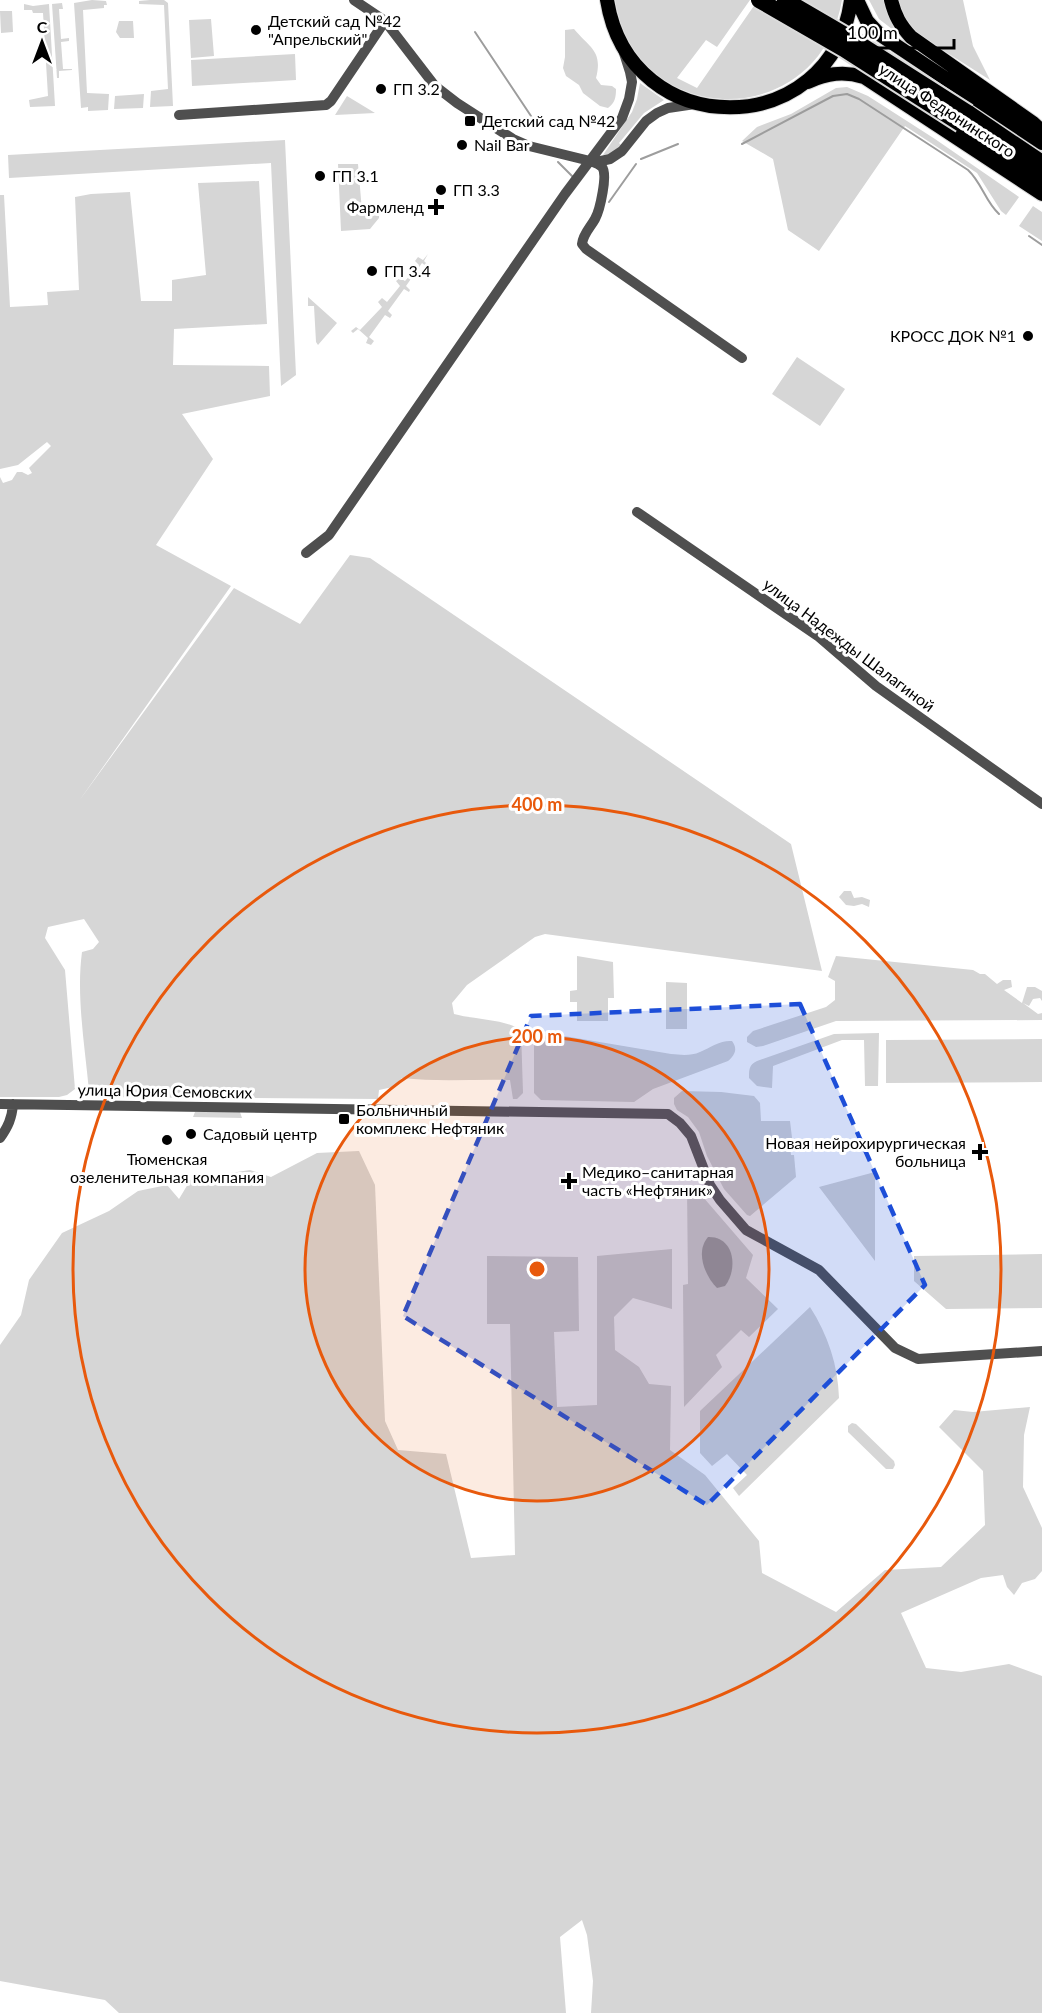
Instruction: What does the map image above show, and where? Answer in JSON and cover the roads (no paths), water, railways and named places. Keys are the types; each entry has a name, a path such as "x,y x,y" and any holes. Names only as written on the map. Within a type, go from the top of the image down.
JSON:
{"highway":[{"path":"759,0 965,119"},
{"path":"785,0 850,38 965,119"},
{"name":"улица Федюнинского","path":"965,119 1042,163"},
{"name":"улица Федюнинского","path":"965,119 1042,178"}],"main road":[{"path":"607,0 612,25 618,39 632,61 648,77 666,91 698,104 730,108 751,106 778,98 793,90 817,71 836,46 848,17 851,0"},
{"name":"улица Федюнинского","path":"857,0 867,21 879,34 1042,143"},
{"path":"891,0 900,26 911,37 1042,131"},
{"name":"улица Федюнинского","path":"793,90 815,78 837,73 864,77 1042,195"}],"street":[{"path":"354,0 385,21 435,86 457,103 513,139 529,146 600,165 604,176 600,205 596,218 582,238 582,244 742,358"},
{"path":"179,115 326,105 385,21"},
{"path":"306,553 329,535 622,118 632,82 618,39"},
{"path":"590,161 601,161 617,155 628,145 646,121 661,111 676,106 698,104"},
{"name":"улица Надежды Шалагиной","path":"637,512 819,637 876,686 1042,804"},
{"name":"улица Юрия Семовских","path":"0,1104 668,1114 691,1136 710,1185 720,1200 747,1230 819,1270 895,1348 918,1359 1042,1351"},
{"path":"0,1138 10,1122 13,1104"}],"waterway":[{"path":"475,32 537,125"},
{"path":"742,144 833,96 847,94 859,99 968,170 999,214"},
{"path":"641,159 678,144"},
{"path":"558,162 572,176"},
{"path":"609,202 636,164"},
{"path":"1029,236 1042,245"}],"place":[{"name":"Детский сад №42 \"Апрельский\"","path":"256,30"},
{"name":"ГП 3.2","path":"381,89"},
{"name":"Детский сад №42","path":"470,121"},
{"name":"Nail Bar","path":"462,145"},
{"name":"ГП 3.1","path":"320,176"},
{"name":"ГП 3.3","path":"441,190"},
{"name":"Фармленд","path":"436,207"},
{"name":"ГП 3.4","path":"372,271"},
{"name":"КРОСС ДОК №1","path":"1028,336"},
{"name":"Больничный комплекс Нефтяник","path":"344,1119"},
{"name":"Садовый центр","path":"191,1134"},
{"name":"Тюменская озеленительная компания","path":"167,1140"},
{"name":"Новая нейрохирургическая больница","path":"980,1152"},
{"name":"Медико–санитарная часть «Нефтяник»","path":"569,1181"}]}
